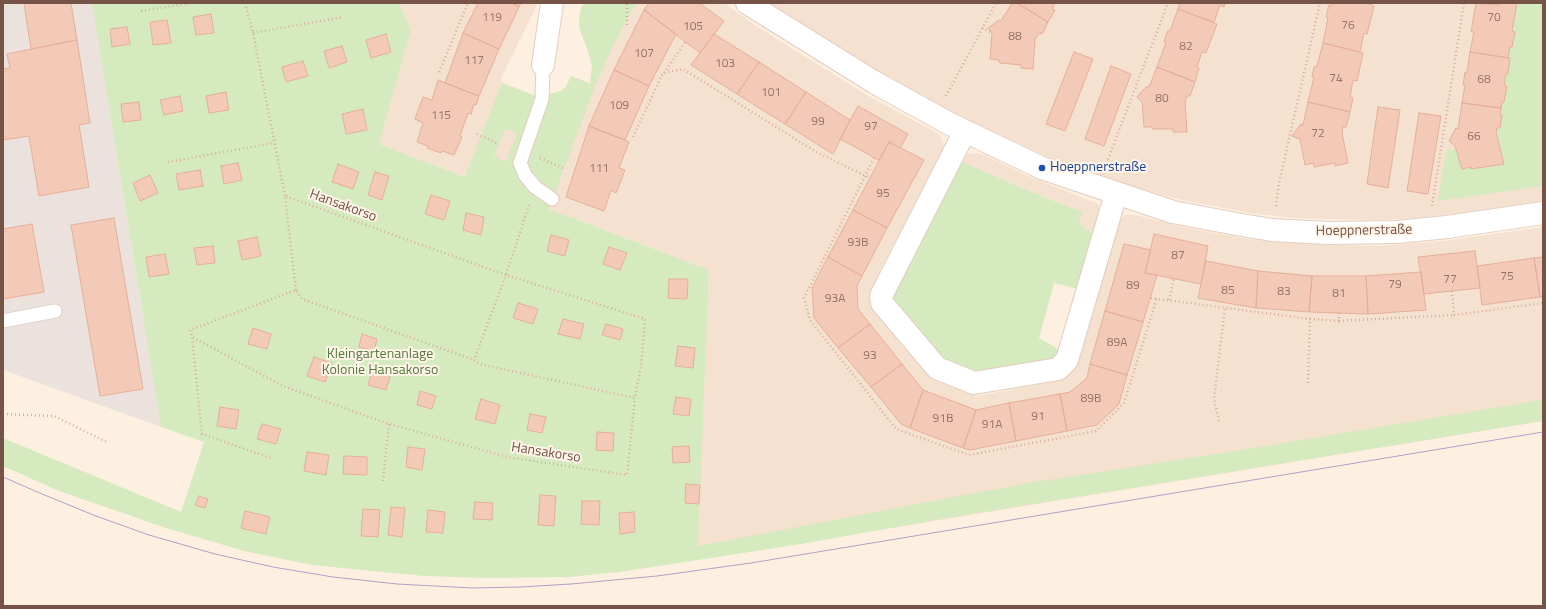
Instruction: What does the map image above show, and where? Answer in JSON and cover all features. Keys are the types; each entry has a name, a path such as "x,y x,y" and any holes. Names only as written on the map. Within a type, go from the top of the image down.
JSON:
{"street":[{"path":"543,65 552,3"},
{"name":"Hoeppnerstraße","path":"747,3 874,82 929,113 965,131 1042,168 1173,212 1272,230 1329,233 1397,232 1447,227 1543,213"},
{"path":"965,131 881,296 882,303 937,368 974,383 1058,369 1067,360 1116,194"}],"lane":[{"path":"543,65 542,100 520,163 525,175 535,187 552,199"},
{"path":"3,321 55,311"}],"path":[{"path":"141,11 190,3"},
{"name":"Hansakorso","path":"245,3 253,33 285,196 296,290"},
{"path":"439,72 468,3"},
{"path":"627,3 627,25"},
{"path":"946,96 996,3"},
{"path":"1105,168 1168,3"},
{"path":"1276,206 1279,183 1320,3"},
{"path":"1432,206 1464,3"},
{"path":"253,33 343,17"},
{"path":"982,28 992,33"},
{"path":"633,136 664,73 686,41"},
{"path":"664,73 683,69 818,153 870,178"},
{"path":"477,134 499,144"},
{"path":"168,162 274,143"},
{"name":"Hansakorso","path":"192,337 283,386 389,424 507,457 626,475 635,398 641,366 645,319 506,275 285,196"},
{"path":"474,360 506,275 522,224"},
{"path":"1168,300 1174,278"},
{"path":"271,458 202,434 190,330 296,290 302,299 474,360 480,364 635,398"},
{"path":"1452,291 1454,315"},
{"path":"1150,298 1310,319 1339,321 1454,315 1543,303"},
{"path":"1219,421 1214,399 1225,308"},
{"path":"1339,313 1339,321"},
{"path":"1308,383 1310,319"},
{"path":"3,414 54,416 107,442"},
{"path":"383,481 389,424"}],"shaded area":[{"path":"3,3 92,3 161,427 3,370"},
{"path":"399,3 538,3 501,78 502,82 533,95 544,96 561,91 566,87 571,76 590,83 592,65 580,30 579,21 581,8 584,3 724,3 756,26 836,76 874,99 939,134 944,144 942,153 882,266 873,286 872,296 876,306 934,380 977,396 1061,380 1076,366 1120,219 1126,215 1135,215 1188,228 1247,239 1330,245 1380,246 1443,241 1543,227 1543,421 697,560 709,270 379,144 411,30"},
{"path":"766,3 1543,3 1543,201 1465,213 1404,219 1370,220 1294,218 1250,213 1178,199 1086,172 1050,158 964,118 869,66"},
{"path":"973,153 982,154 1028,176 1098,204 1102,212 1095,235 1079,223 1083,212 1048,199 960,161 965,155"}],"green space":[{"name":"Kleingartenanlage Kolonie Hansakorso","path":"92,3 399,3 411,30 379,144 465,177 502,83 533,95 544,96 561,91 566,87 571,76 590,84 592,65 580,30 579,21 581,8 584,3 636,3 614,44 595,86 549,209 709,270 698,546 1022,484 1267,446 1543,400 1543,421 947,518 801,544 620,572 568,577 487,578 423,576 312,565 244,551 166,528 59,491 3,466 3,438 181,512 204,442 161,427","holes":["505,129 517,133 506,162 494,156"]},
{"path":"1517,3 1543,3 1543,186 1438,201 1446,150 1456,149 1472,169 1504,164 1496,133 1497,128 1500,128 1502,115 1500,115 1502,102 1504,102 1506,86 1504,86 1506,74 1508,74 1510,58 1508,58 1515,32 1512,31"},
{"path":"960,161 1048,199 1083,212 1079,223 1095,235 1078,289 1054,283 1039,338 1060,350 1058,356 1050,361 978,376 941,363 893,300 892,295"}],"building":[{"path":"24,3 71,3 77,40 31,49"},
{"path":"478,3 512,3 519,7 499,49 463,33"},
{"path":"512,3 521,3 519,7"},
{"path":"649,3 699,3 724,21 700,53 644,10"},
{"path":"1012,3 1017,3 1048,22 1042,34 1040,33 1035,39 1033,69 1021,68 1021,65 1000,63 999,60 990,59 992,33 988,28 999,20 1001,21"},
{"path":"1017,3 1055,3 1052,9 1055,10 1048,22"},
{"path":"1180,3 1225,3 1224,7 1220,5 1214,22 1178,9"},
{"path":"1332,3 1366,3 1374,6 1367,34 1364,33 1360,52 1323,43 1328,18 1326,17 1329,5 1331,6"},
{"path":"1476,3 1499,5 1500,3 1517,3 1512,31 1515,32 1508,58 1470,52 1474,32 1471,32"},
{"path":"1178,9 1217,24 1206,53 1202,52 1197,67 1199,68 1195,82 1157,67 1166,42 1164,41 1168,30 1170,31"},
{"path":"644,10 676,34 649,86 614,70"},
{"path":"211,14 214,33 196,35 193,17"},
{"path":"167,20 171,43 153,45 150,22"},
{"path":"127,27 130,44 112,47 110,29"},
{"path":"463,33 499,49 479,96 445,83"},
{"path":"386,34 391,52 371,58 366,40"},
{"path":"714,34 759,62 737,94 691,65"},
{"path":"77,40 90,123 79,125 89,187 39,196 29,136 3,140 3,69 10,68 7,54"},
{"path":"1323,43 1363,53 1357,81 1353,80 1350,97 1353,98 1350,112 1308,102 1314,77 1312,77 1314,67 1317,66"},
{"path":"342,46 347,62 329,68 324,51"},
{"path":"1074,52 1093,59 1065,131 1046,124"},
{"path":"1470,52 1510,58 1508,74 1506,74 1504,86 1507,86 1504,102 1502,102 1501,108 1462,103 1465,85 1463,85 1465,72 1467,73"},
{"path":"303,61 308,76 286,82 282,67"},
{"path":"759,62 806,92 785,124 737,94"},
{"path":"1111,66 1131,74 1104,146 1085,139"},
{"path":"1157,67 1195,82 1190,96 1187,96 1185,101 1187,132 1173,132 1173,129 1153,129 1152,127 1144,127 1142,102 1137,97 1146,87 1149,87"},
{"path":"614,70 649,86 625,140 589,126"},
{"path":"438,80 479,96 476,105 474,104 471,114 468,113 460,136 462,137 454,155 442,151 441,153 427,148 428,146 417,142 423,123 415,119 423,97 432,100"},
{"path":"226,92 229,110 209,113 206,96"},
{"path":"806,92 850,120 833,154 785,124"},
{"path":"180,96 183,111 164,115 160,100"},
{"path":"139,102 141,120 123,122 121,104"},
{"path":"1308,102 1350,112 1346,127 1343,127 1342,133 1348,163 1335,166 1335,163 1314,167 1314,163 1305,165 1300,139 1292,136 1301,124 1303,125"},
{"path":"1462,103 1501,108 1500,115 1502,115 1500,128 1497,128 1496,133 1504,164 1462,169 1455,146 1449,141 1456,128 1458,129"},
{"path":"858,106 908,134 900,148 889,142 879,160 840,139"},
{"path":"1378,107 1400,110 1388,188 1367,184"},
{"path":"363,109 367,130 346,134 342,114"},
{"path":"1419,113 1441,116 1428,194 1407,191"},
{"path":"589,126 629,142 619,168 625,170 616,193 611,190 604,211 566,197"},
{"path":"889,142 924,160 887,228 853,210"},
{"path":"238,163 242,180 224,184 221,166"},
{"path":"338,164 359,172 353,189 332,182"},
{"path":"200,170 203,186 179,190 176,174"},
{"path":"375,172 389,176 382,200 368,195"},
{"path":"150,175 158,193 140,201 133,183"},
{"path":"431,195 450,201 444,220 425,214"},
{"path":"853,210 887,228 862,276 828,257"},
{"path":"466,213 484,217 481,235 463,230"},
{"path":"114,218 143,389 100,396 71,225"},
{"path":"32,224 44,292 3,299 3,229"},
{"path":"1154,234 1208,246 1201,284 1145,273"},
{"path":"551,235 569,240 565,256 547,251"},
{"path":"257,237 261,256 242,260 238,241"},
{"path":"1124,244 1151,250 1145,273 1157,275 1143,322 1105,311"},
{"path":"213,246 215,263 197,265 194,248"},
{"path":"609,247 627,253 620,270 603,264"},
{"path":"1475,251 1480,288 1424,294 1418,257"},
{"path":"165,254 169,274 149,277 146,257"},
{"path":"828,257 862,276 857,286 858,309 870,324 838,348 814,318 812,288"},
{"path":"1543,257 1543,297 1540,297 1534,258"},
{"path":"1534,258 1540,297 1482,305 1477,266"},
{"path":"1206,261 1258,271 1256,308 1198,298"},
{"path":"1258,271 1312,276 1309,312 1256,308"},
{"path":"1421,272 1426,310 1368,314 1366,276"},
{"path":"1312,276 1366,276 1368,314 1309,312"},
{"path":"669,279 688,279 687,299 668,298"},
{"path":"518,303 538,309 533,324 513,318"},
{"path":"1105,311 1143,322 1127,375 1090,364"},
{"path":"563,319 584,324 580,339 558,334"},
{"path":"606,324 623,329 620,340 602,335"},
{"path":"870,324 902,364 871,387 838,348"},
{"path":"253,328 271,334 267,349 248,344"},
{"path":"362,334 377,339 374,351 359,347"},
{"path":"678,346 695,348 693,368 675,366"},
{"path":"314,357 332,363 325,382 307,376"},
{"path":"902,364 923,390 910,428 901,424 871,387"},
{"path":"1090,364 1127,375 1119,404 1097,425 1067,431 1060,394 1070,392 1087,378"},
{"path":"374,365 392,370 386,390 368,385"},
{"path":"923,390 976,410 963,448 910,428"},
{"path":"420,391 436,396 432,409 417,405"},
{"path":"1060,394 1067,431 1016,441 1009,403"},
{"path":"676,397 691,399 689,416 673,414"},
{"path":"481,399 500,405 495,424 475,419"},
{"path":"1009,403 1016,441 970,450 963,448 976,410"},
{"path":"220,407 239,410 236,429 217,426"},
{"path":"530,414 546,417 542,433 527,430"},
{"path":"262,424 281,429 276,444 257,439"},
{"path":"597,432 614,433 613,451 596,450"},
{"path":"689,446 690,462 673,463 672,447"},
{"path":"408,447 425,449 422,470 406,467"},
{"path":"307,452 329,455 326,475 304,471"},
{"path":"344,456 367,457 367,475 343,474"},
{"path":"686,484 700,485 699,504 685,503"},
{"path":"540,495 556,496 554,526 538,525"},
{"path":"199,496 208,499 205,508 195,505"},
{"path":"582,501 600,501 599,525 581,524"},
{"path":"475,502 493,503 492,520 473,519"},
{"path":"391,507 405,508 402,537 388,535"},
{"path":"363,509 380,510 378,537 361,536"},
{"path":"428,510 445,512 443,533 426,532"},
{"path":"245,511 270,517 266,534 241,528"},
{"path":"634,512 635,532 620,534 619,513"}],"tram line":[{"path":"3,477 96,516 149,535 215,554 273,567 333,577 397,584 472,588 521,587 657,576 751,563 1543,432"}],"place":[{"name":"Hoeppnerstraße","path":"1042,168"}]}
